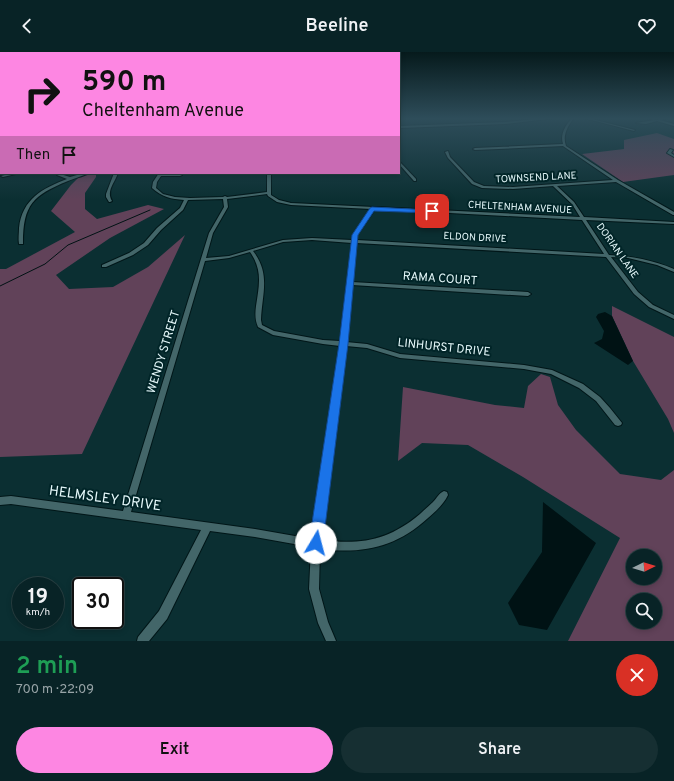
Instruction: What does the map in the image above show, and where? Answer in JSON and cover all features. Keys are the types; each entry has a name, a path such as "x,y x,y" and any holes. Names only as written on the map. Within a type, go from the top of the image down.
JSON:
{"street":[{"path":"475,149 553,145"},
{"path":"565,145 617,182 674,214"},
{"path":"671,150 669,153 674,156"},
{"name":"TOWNSEND LANE","path":"447,152 449,157 473,183 478,186 503,188 617,182"},
{"path":"400,163 415,180"},
{"path":"1,176 11,174"},
{"path":"58,174 69,178"},
{"path":"22,242 22,220 28,206 40,194 69,178 83,174"},
{"path":"110,202 107,196 107,190 115,178 116,174"},
{"path":"180,175 161,174 154,186 158,193 170,198 186,200 268,193 269,174"},
{"name":"DORIAN LANE","path":"554,185 569,198 607,255 636,293 651,306 674,317"},
{"name":"CHELTENHAM AVENUE","path":"268,193 274,198 289,204 584,220 674,223"},
{"name":"WENDY STREET","path":"126,516 203,260 212,233 226,206 225,197"},
{"path":"104,266 132,254 146,244 159,228 182,209 186,200"},
{"path":"331,641 323,623 314,589 316,543 343,344 355,241 357,231 372,209"},
{"name":"ELDON DRIVE","path":"203,260 229,257 274,243 297,240 355,241 607,255 628,257 659,264 674,271"},
{"name":"LINHURST DRIVE","path":"251,251 257,257 262,271 258,320 260,326 268,331 278,334 372,347 404,356 524,367 546,371 581,386 603,404 618,423"},
{"name":"RAMA COURT","path":"350,283 528,294"},
{"name":"HELMSLEY DRIVE","path":"0,501 12,500 316,543 349,546 382,541 399,533 430,512 444,495"},
{"path":"142,641 163,615 207,527"}],"shaded area":[{"path":"624,145 674,145 674,175 623,182 582,154 624,149"},
{"path":"82,174 96,174 96,177 85,193 85,209 97,219 148,205 164,209 110,238 56,275 69,289 113,287 148,267 185,235 82,454 0,457 0,269 6,269 75,232 51,211 71,185"},
{"path":"612,306 674,337 674,433 668,419 633,361 612,316"},
{"path":"605,312 612,316 633,361 628,365 594,343 602,339 604,331 596,317 598,314"},
{"path":"541,374 550,377 558,405 576,430 620,474 661,480 674,470 674,641 568,641 620,538 523,477 468,445 422,443 398,461 403,387 495,405 524,408 528,386"},
{"path":"543,502 596,543 547,630 519,625 508,603 542,552"}],"waterway":[{"path":"0,286 45,264 68,245 150,210"}],"route":[{"path":"316,543 343,344 355,235 372,209 432,211"}]}
